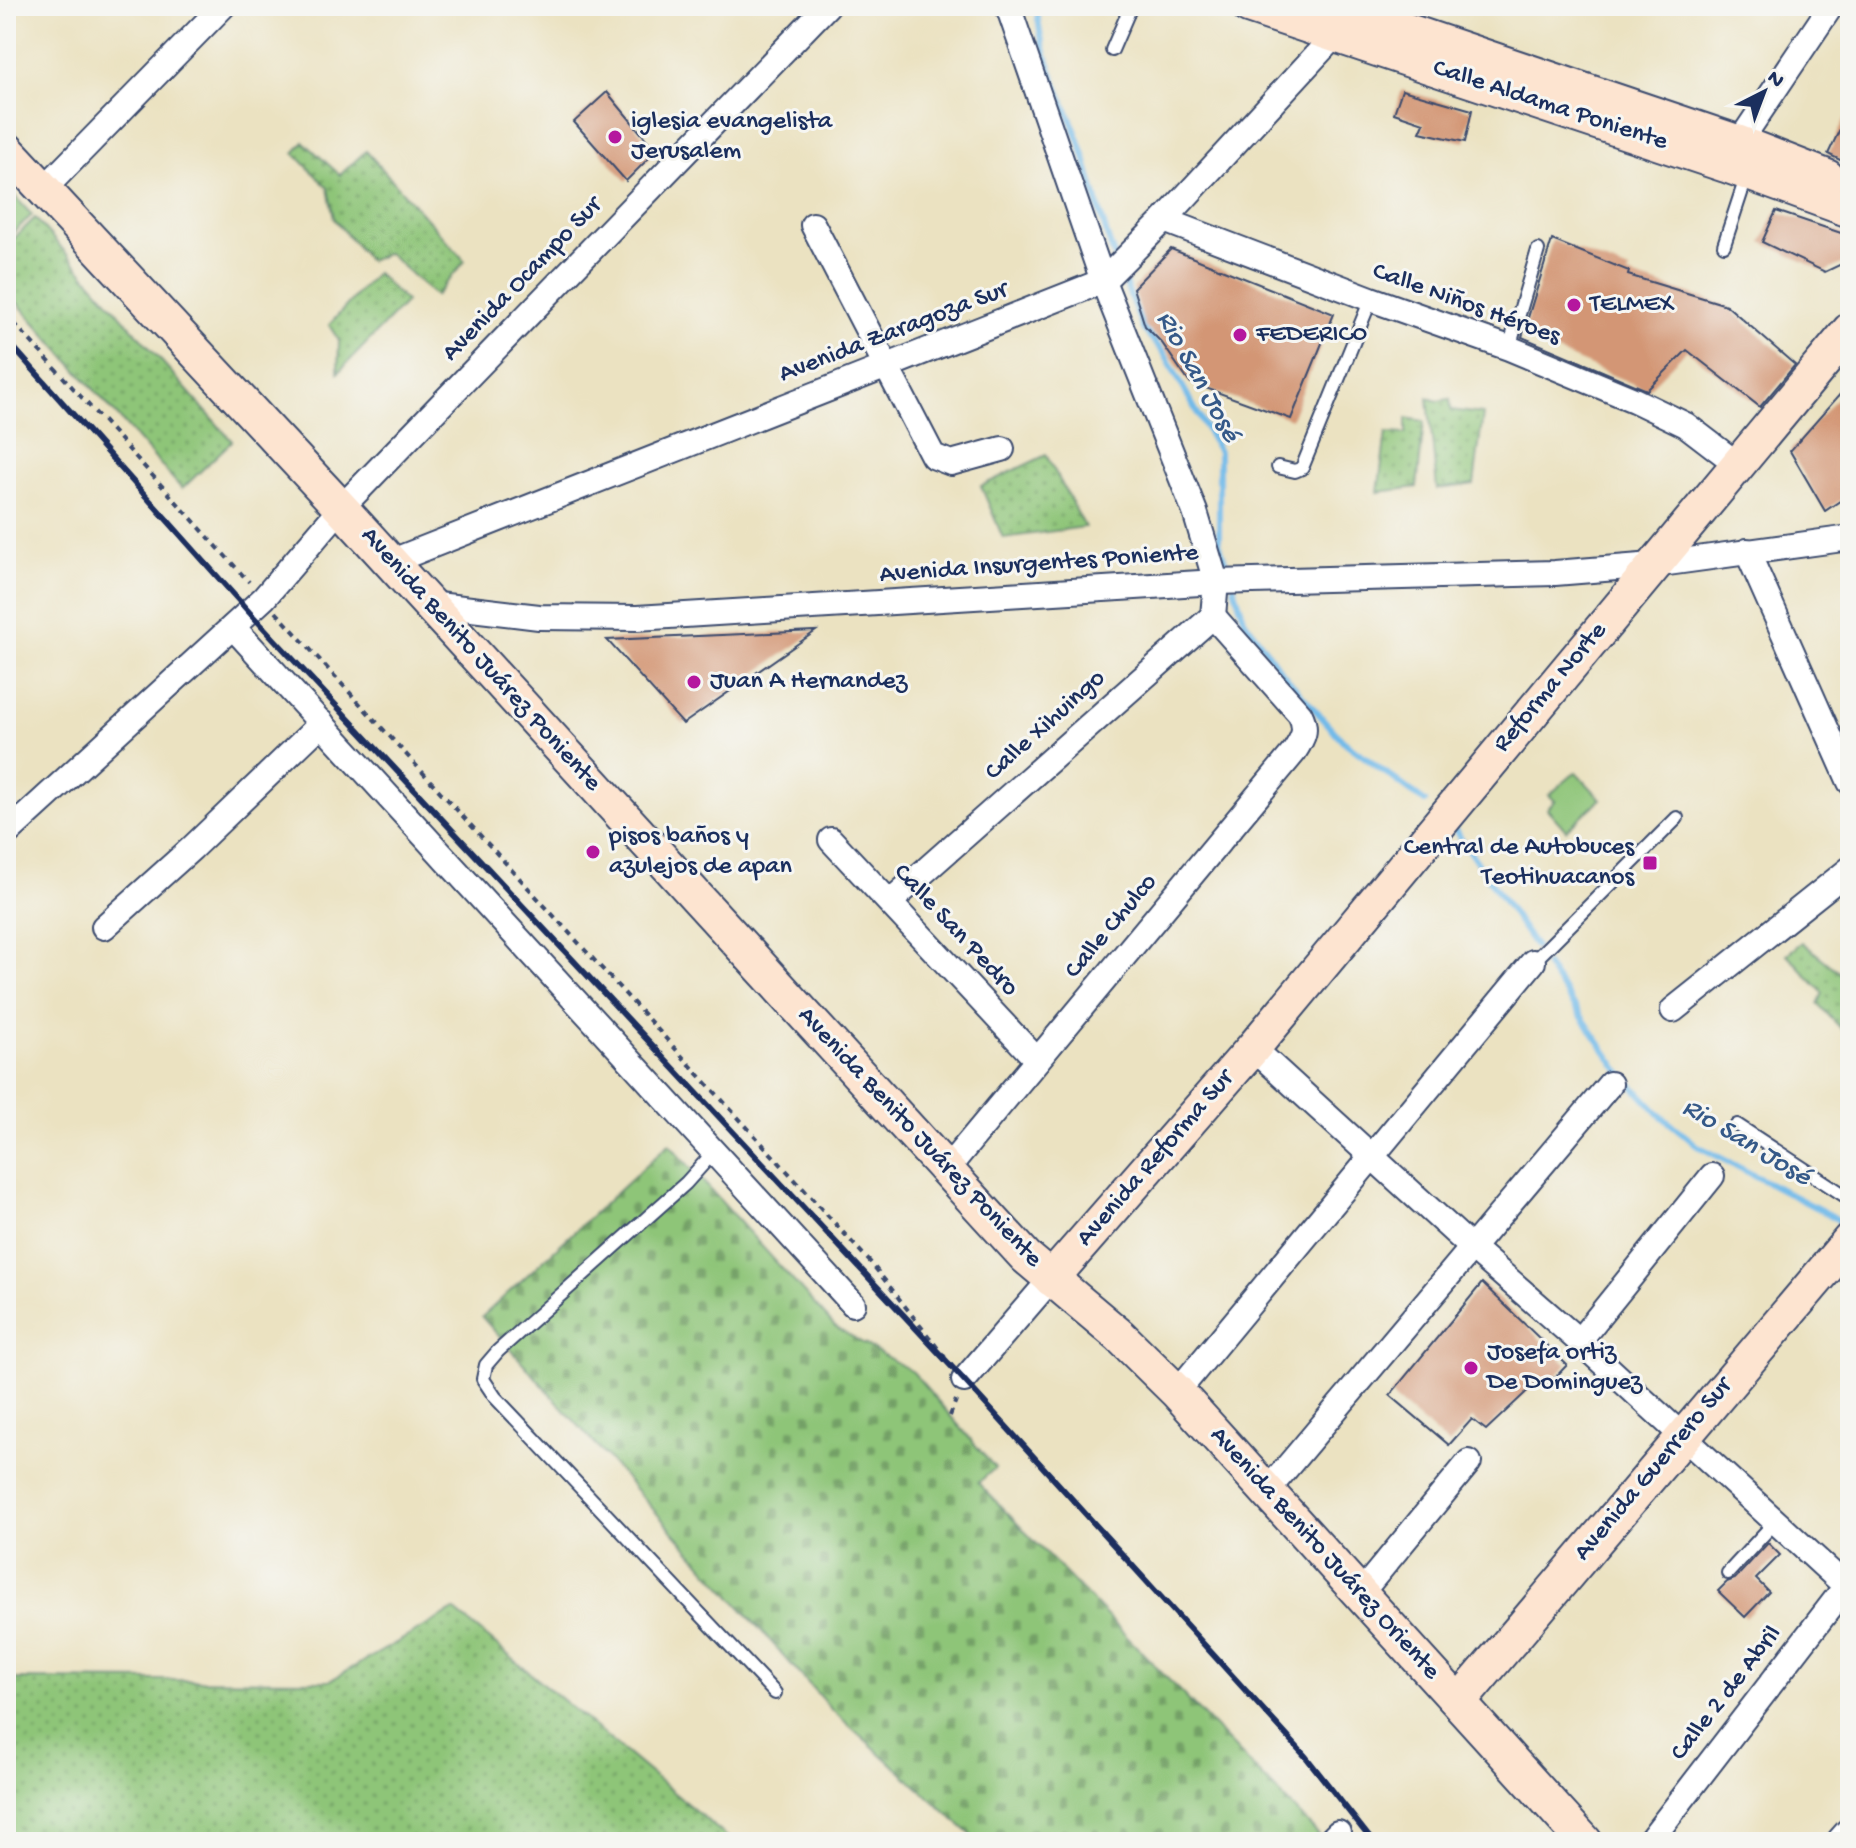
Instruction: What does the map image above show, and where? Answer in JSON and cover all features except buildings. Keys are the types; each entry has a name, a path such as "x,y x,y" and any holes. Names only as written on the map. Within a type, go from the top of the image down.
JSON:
{"main road":[{"name":"Calle Aldama Poniente","path":"1248,6 1346,15 1737,160 1850,210"},
{"name":"Avenida Benito Juárez Poniente","path":"6,149 341,508 1026,1257 1051,1279"},
{"name":"Calle Aldama Poniente","path":"1737,160 1850,186"},
{"name":"Reforma Norte","path":"1253,1048 1850,330"},
{"name":"Avenida Reforma Sur","path":"1051,1279 1253,1048"},
{"name":"Avenida Guerrero Sur","path":"1459,1702 1850,1240"},
{"name":"Avenida Benito Juárez Oriente","path":"1051,1279 1111,1328 1177,1392 1585,1842"}],"street":[{"path":"44,189 223,6"},
{"name":"Avenida Ocampo Sur","path":"6,834 264,598 341,508 827,6"},
{"path":"1008,6 1219,582 1213,616"},
{"path":"1737,160 1819,10"},
{"name":"Avenida Zaragoza Sur","path":"390,562 1109,276 1164,220 1346,15"},
{"name":"Calle Niños Héroes","path":"1164,220 1509,348 1634,400 1686,425 1737,464"},
{"path":"813,225 933,456 951,463 1002,449"},
{"name":"Avenida Insurgentes Poniente","path":"429,604 539,617 637,618 1219,582 1555,573 1653,565 1850,538"},
{"path":"1747,551 1850,782"},
{"name":"Calle Chulco","path":"946,1170 1294,752 1304,736 1305,724 1300,714 1213,616"},
{"name":"Calle Xihuingo","path":"891,901 1213,616"},
{"path":"233,627 853,1304"},
{"path":"104,927 192,848 322,723"},
{"name":"Calle San Pedro","path":"831,840 1037,1060"},
{"path":"1673,1010 1850,869"},
{"path":"1177,1392 1533,962"},
{"path":"1253,1048 1849,1586"},
{"path":"1267,1491 1610,1084"},
{"path":"1579,1341 1712,1176"},
{"name":"Avenida Reforma Sur","path":"964,1380 1051,1279"},
{"path":"1360,1594 1469,1462"},
{"name":"Calle 2 de Abril","path":"1649,1842 1849,1586"},
{"path":"1842,1842 1850,1833"}],"lane":[{"path":"1112,50 1131,6"},
{"path":"1724,245 1737,160"},
{"path":"1509,348 1538,250"},
{"path":"1278,467 1299,470 1304,463 1371,299"},
{"path":"1533,962 1677,818"},
{"path":"1737,1125 1850,1199"},
{"path":"713,1153 686,1183 498,1351 486,1365 483,1379 495,1397 775,1693"},
{"path":"1728,1573 1776,1521"}],"path":[{"path":"6,314 872,1264 964,1380"}],"green space":[{"path":"304,142 340,175 366,151 465,261 435,296 388,253 369,261 334,219 328,188 294,153"},
{"path":"6,187 32,215 6,239"},
{"path":"35,218 232,441 182,489 6,290 6,246"},
{"path":"376,273 406,302 338,373 339,341 329,325"},
{"path":"1428,398 1438,401 1450,399 1451,410 1483,414 1474,484 1437,489"},
{"path":"1406,418 1424,421 1417,487 1378,492 1386,433 1406,434"},
{"path":"1046,455 1085,527 1003,538 981,486"},
{"path":"1576,772 1601,799 1566,830 1547,809 1555,801 1549,795"},
{"path":"1802,942 1850,981 1850,1038 1818,1004 1823,993 1787,954"},
{"path":"669,1144 835,1327 913,1372 995,1468 978,1483 1319,1835 1311,1842 979,1842 831,1709 482,1317"},
{"path":"454,1610 733,1842 6,1842 6,1679 329,1681"}],"waterway":[{"name":"Rio San José","path":"1037,6 1047,58 1079,140 1115,258"},
{"name":"Rio San José","path":"1121,272 1143,329 1164,353 1219,452 1219,542 1230,576"},
{"name":"Rio San José","path":"1234,587 1245,621 1283,674 1343,741 1425,802"},
{"name":"Rio San José","path":"1455,830 1535,946"},
{"name":"Rio San José","path":"1546,965 1620,1072 1660,1115 1698,1146 1850,1228"}],"railway":[{"path":"6,339 249,612 964,1380 1306,1757 1373,1842"}],"place":[{"name":"iglesia evangelista Jerusalem","path":"615,137"},
{"name":"TELMEX","path":"1574,305"},
{"name":"FEDERIC0","path":"1240,335"},
{"name":"Juan A Hernandez","path":"694,682"},
{"name":"pisos baños y azulejos de apan","path":"593,852"},
{"name":"Central de Autobuces Teotihuacanos","path":"1650,863"},
{"name":"Josefa ortiz De Dominguez","path":"1471,1368"}]}
